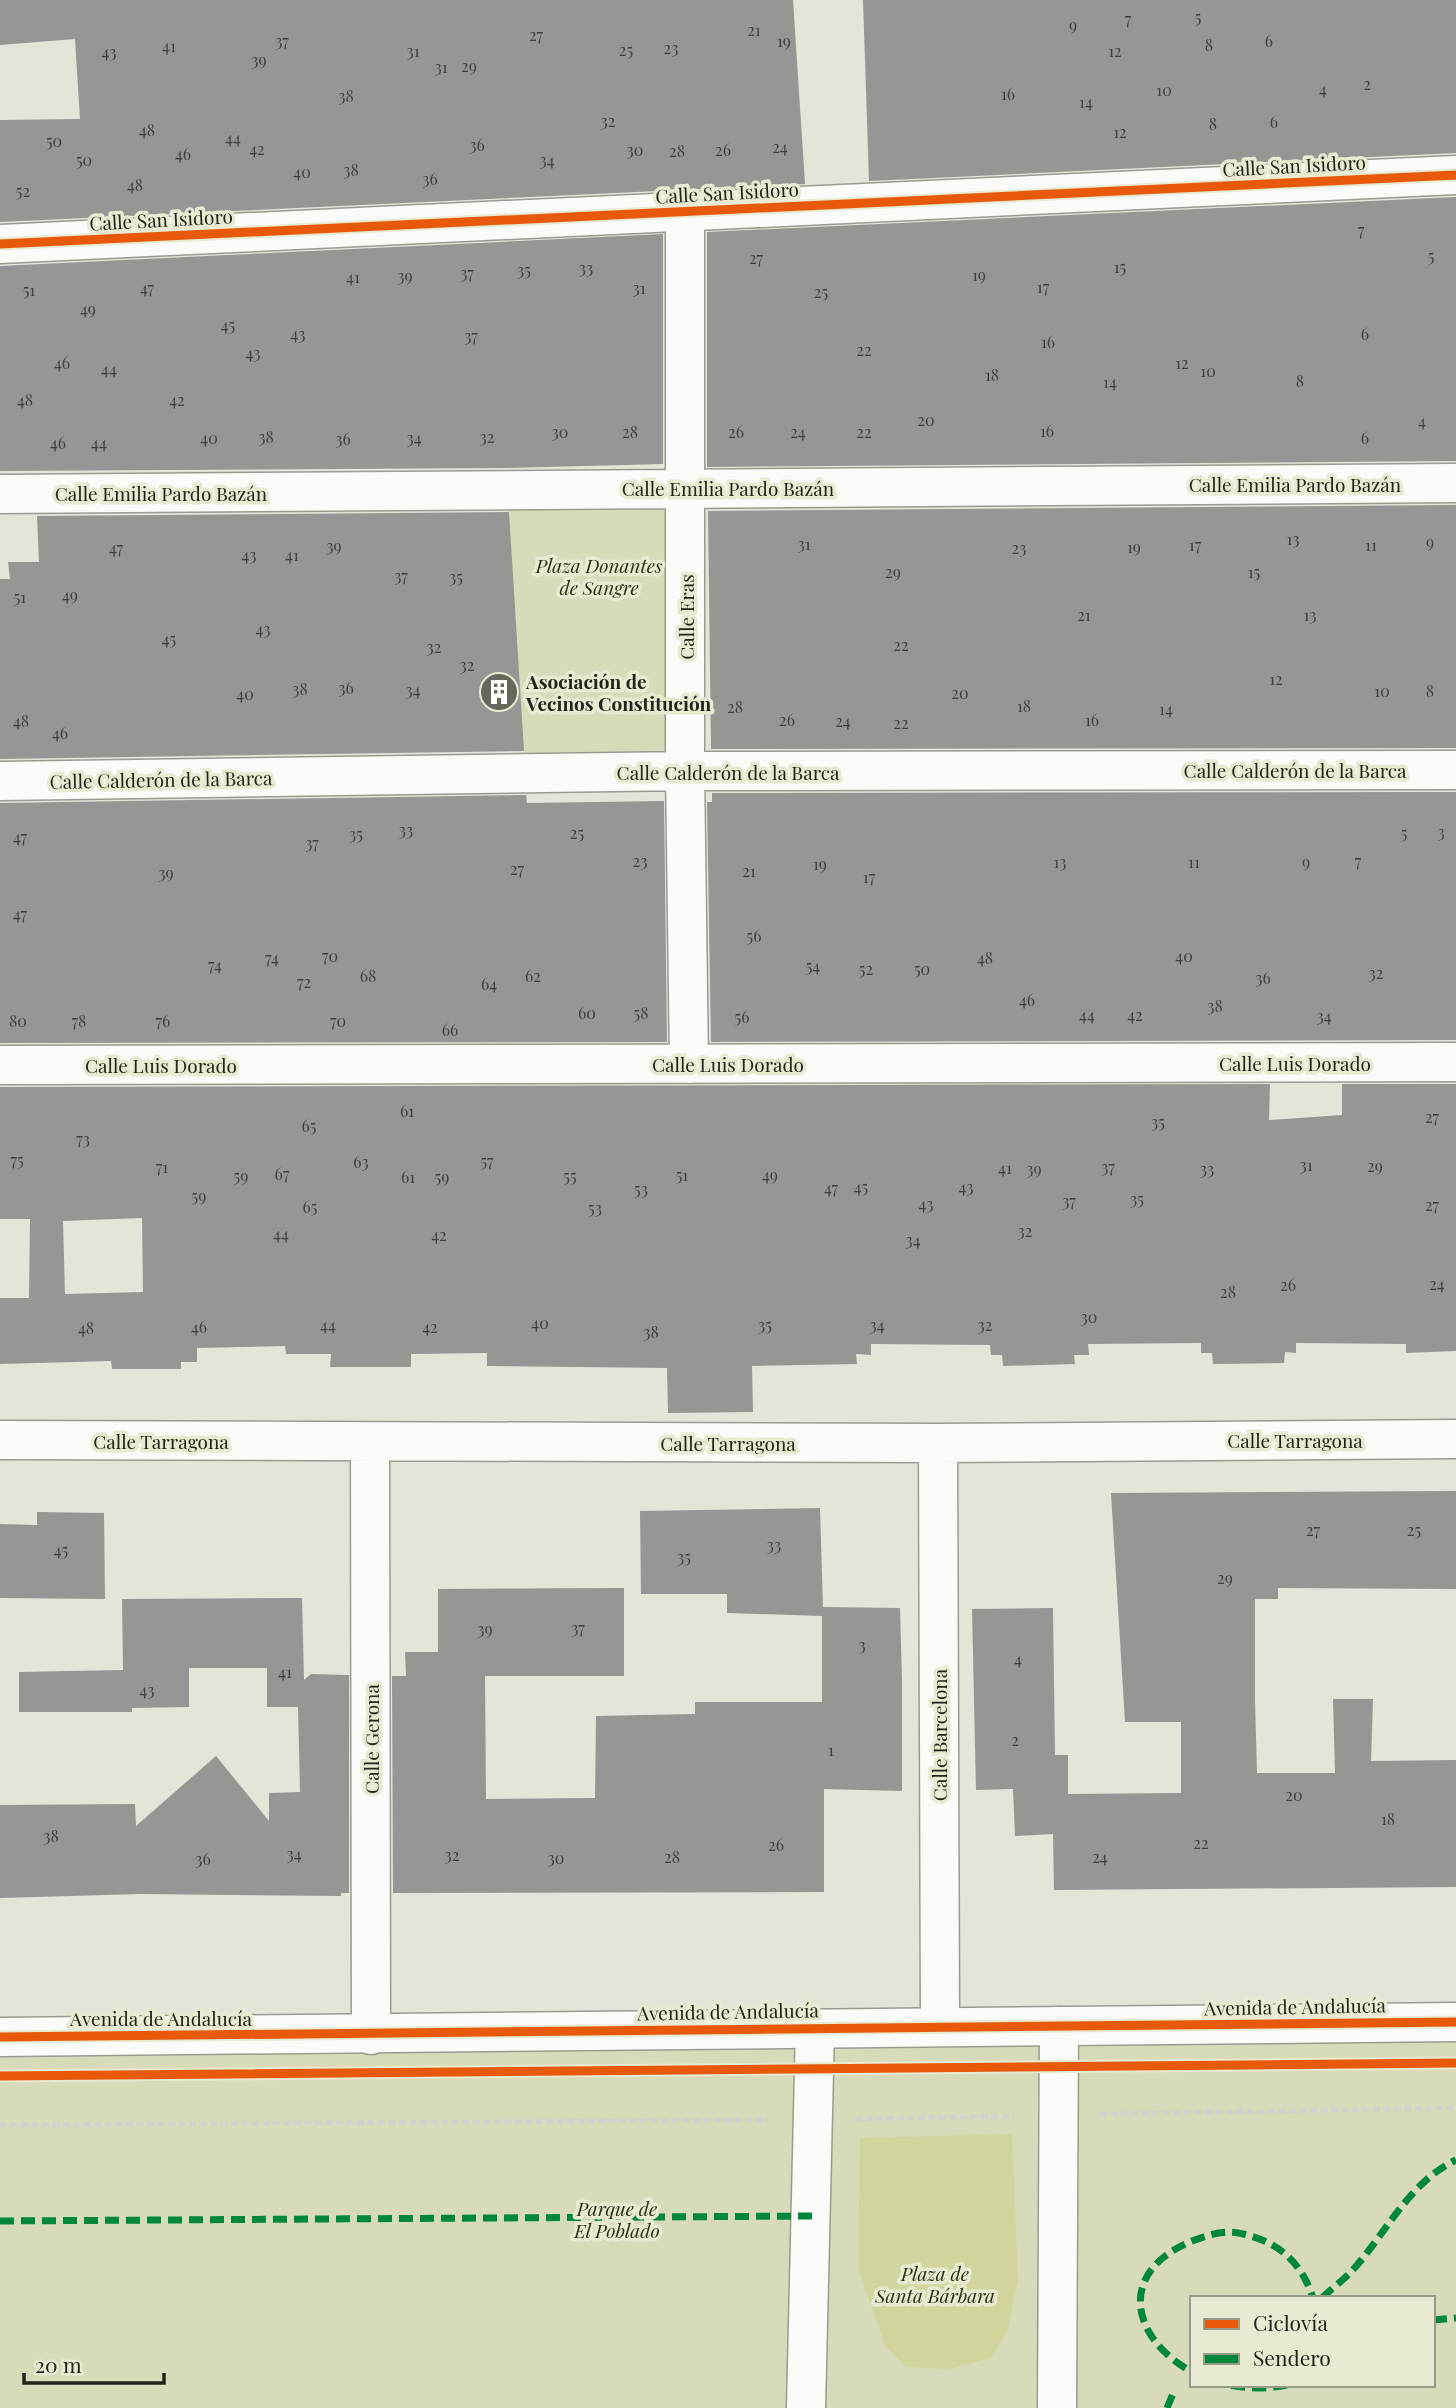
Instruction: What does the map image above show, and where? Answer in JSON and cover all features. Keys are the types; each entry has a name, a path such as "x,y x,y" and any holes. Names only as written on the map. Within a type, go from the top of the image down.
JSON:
{"street":[{"name":"Calle San Isidoro","path":"0,244 1456,175"},
{"name":"Calle Eras","path":"685,212 685,771 689,1064"},
{"name":"Calle Emilia Pardo Bazán","path":"0,494 1456,483"},
{"name":"Calle Calderón de la Barca","path":"0,780 685,771 1456,770"},
{"name":"Calle Luis Dorado","path":"0,1065 1456,1062"},
{"name":"Calle Tarragona","path":"0,1440 938,1443 1456,1439"},
{"name":"Calle Gerona","path":"370,1442 371,2035"},
{"name":"Calle Barcelona","path":"938,1443 940,2026"},
{"name":"Avenida de Andalucía","path":"0,2037 1456,2022"},
{"path":"1057,2408 1059,2026"},
{"path":"806,2408 815,2120 815,2028"}],"path":[{"path":"0,2125 815,2120 1456,2108"}],"green space":[{"name":"Plaza Donantes de Sangre","path":"687,489 685,771 525,775 507,490"},
{"path":"1456,2022 1456,2408 0,2408 0,2037"}],"shaded area":[{"path":"1012,2134 1018,2280 1007,2332 991,2358 950,2369 906,2367 886,2347 858,2268 860,2138"}],"building":[{"path":"0,0 793,0 805,184 0,222 0,120 80,119 75,39 0,45"},
{"path":"863,0 1456,0 1456,153 869,181"},
{"path":"1456,197 1456,461 707,467 707,232"},
{"path":"663,234 663,464 506,468 0,471 0,266"},
{"path":"1456,505 1456,748 711,749 708,511"},
{"path":"509,512 524,751 0,759 0,579 10,579 8,562 39,562 37,516"},
{"path":"1456,792 1456,1040 711,1042 707,802 712,802 712,793"},
{"path":"526,795 527,803 664,801 667,1042 0,1043 0,803"},
{"path":"1270,1084 1269,1120 1342,1115 1342,1084 1456,1084 1456,1351 1406,1353 1406,1344 1296,1343 1296,1353 1285,1352 1284,1363 1213,1364 1212,1353 1201,1353 1201,1343 1088,1344 1089,1355 1074,1355 1075,1364 1003,1366 1002,1355 991,1355 990,1345 871,1344 871,1355 856,1354 857,1364 752,1366 753,1412 668,1413 667,1368 487,1366 487,1353 411,1354 411,1367 330,1367 331,1354 286,1354 285,1346 197,1348 197,1362 181,1362 181,1369 112,1369 111,1361 0,1364 0,1298 29,1298 30,1219 0,1219 0,1087","holes":["142,1218 143,1292 65,1294 63,1221"]},
{"path":"1456,1491 1456,1589 1278,1588 1278,1599 1255,1599 1255,1700 1257,1773 1335,1773 1333,1699 1373,1699 1371,1761 1456,1760 1456,1887 1054,1890 1053,1834 1015,1836 1013,1789 976,1790 972,1609 1053,1608 1055,1755 1068,1755 1068,1794 1181,1793 1181,1722 1125,1722 1111,1493"},
{"path":"820,1508 823,1607 900,1608 902,1681 902,1791 824,1789 824,1892 393,1893 392,1676 406,1676 405,1652 438,1652 438,1589 624,1588 624,1676 485,1676 486,1799 595,1798 596,1716 695,1714 695,1702 822,1702 822,1616 727,1613 727,1594 641,1594 640,1511"},
{"path":"37,1512 104,1513 105,1599 0,1598 0,1524 37,1525"},
{"path":"302,1598 304,1680 311,1674 349,1675 349,1893 341,1893 341,1896 141,1894 0,1898 0,1805 135,1804 136,1826 216,1756 269,1821 269,1793 300,1792 298,1707 267,1707 267,1668 189,1668 189,1707 132,1708 132,1712 19,1712 19,1672 123,1670 122,1599"}],"marked path":[{"path":"1324,2296 1351,2272 1411,2195 1439,2170 1456,2160"},
{"path":"0,2221 813,2216"},
{"path":"1190,2369 1176,2362 1154,2339 1142,2313 1143,2287 1159,2262 1192,2241 1230,2232 1268,2242 1296,2264 1312,2296"},
{"path":"1435,2320 1456,2318"},
{"path":"1167,2408 1175,2389"}],"cycle path":[{"path":"0,244 1456,175"},
{"path":"0,2037 1456,2022"},
{"path":"0,2076 1456,2063"}],"place":[{"name":"Asociación de Vecinos Constitución","path":"499,692"}],"park label":[{"name":"Parque de El Poblado","path":"617,2219"},
{"name":"Plaza de Santa Bárbara","path":"935,2284"}]}
